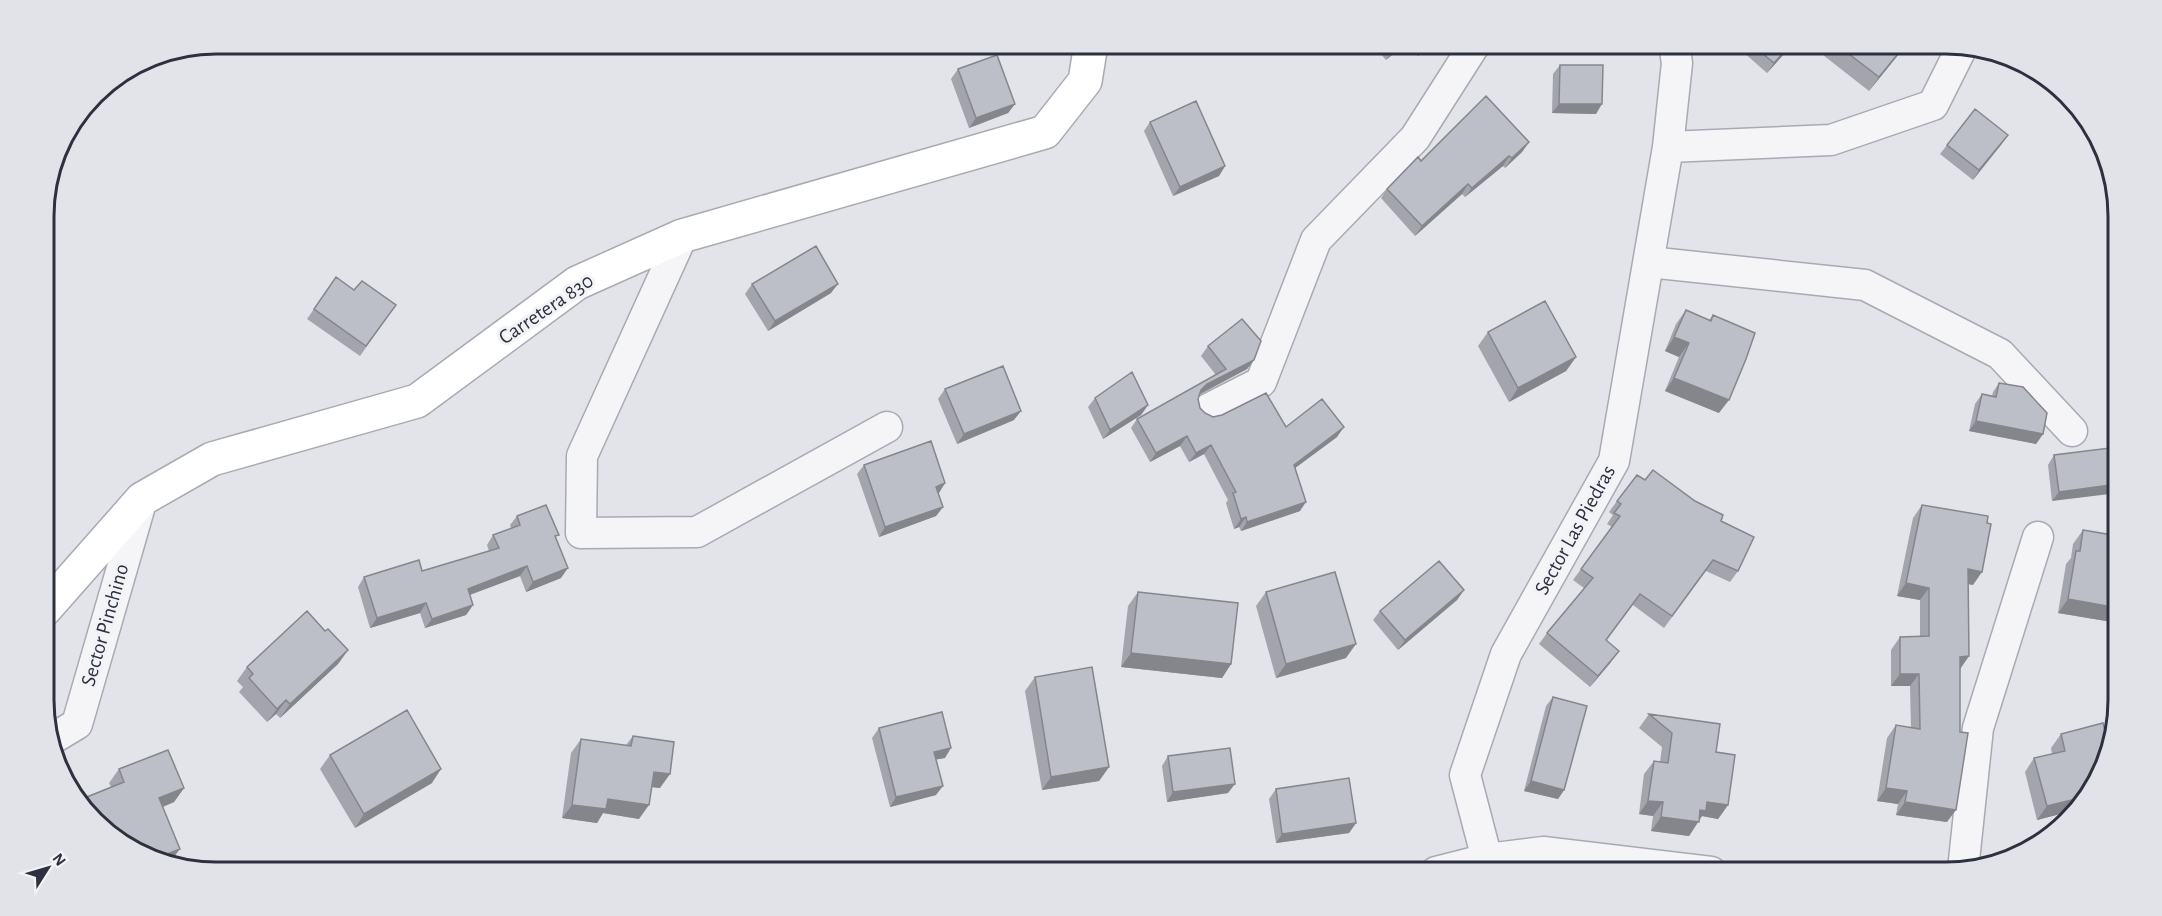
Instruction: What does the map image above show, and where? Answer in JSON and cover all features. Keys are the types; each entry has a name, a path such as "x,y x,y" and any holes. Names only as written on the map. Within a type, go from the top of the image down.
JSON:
{"street":[{"name":"Carretera 830","path":"54,599 142,499 212,459 417,401 577,283 682,236 1045,132 1085,81 1089,54"},
{"path":"1208,409 1261,382 1316,240 1415,138 1469,54"},
{"name":"Sector Las Piedras","path":"1487,860 1465,775 1506,654 1614,461 1668,147 1677,63 1676,54"},
{"path":"1668,147 1831,140 1933,105 1958,55"},
{"path":"682,236 582,456 581,533 697,532 887,428"},
{"path":"1648,262 1865,285 2000,354 2072,431"},
{"name":"Sector Pinchino","path":"58,735 77,723 142,499"},
{"path":"1964,861 1978,728 2038,537"},
{"path":"1478,862 1543,852 1627,862"}],"building":[{"path":"1763,54 1782,54 1774,63"},
{"path":"1849,54 1898,54 1879,77"},
{"path":"997,55 1015,104 976,118 958,69"},
{"path":"1560,65 1603,65 1602,104 1559,104"},
{"path":"1486,96 1529,142 1472,188 1468,184 1422,226 1387,189 1418,157 1421,161"},
{"path":"1196,101 1225,166 1180,187 1150,122"},
{"path":"1975,109 2008,135 1979,170 1947,145"},
{"path":"816,246 838,284 775,321 752,284"},
{"path":"336,277 354,290 362,281 396,305 366,346 314,309"},
{"path":"1545,301 1576,357 1518,388 1488,332"},
{"path":"1686,310 1711,321 1713,315 1755,333 1729,400 1674,378 1689,343 1674,337"},
{"path":"1242,319 1261,341 1254,360 1207,384 1201,390 1198,399 1200,408 1213,417 1222,415 1266,393 1286,427 1322,399 1344,427 1294,465 1306,502 1247,522 1246,517 1241,519 1233,493 1236,492 1211,445 1196,453 1187,436 1156,453 1137,419 1226,369 1208,346"},
{"path":"1003,366 1021,411 964,434 945,389"},
{"path":"1132,372 1148,405 1110,430 1095,398"},
{"path":"1999,383 2023,387 2047,413 2043,434 1976,421 1982,394 1996,397"},
{"path":"931,441 945,483 936,487 943,507 885,527 864,465"},
{"path":"2108,448 2108,485 2059,492 2054,455"},
{"path":"1653,470 1695,501 1723,515 1721,521 1754,537 1738,571 1713,560 1672,616 1640,594 1606,640 1619,651 1598,676 1547,633 1593,578 1581,569 1620,516 1614,513 1621,504 1617,501 1637,475 1645,480"},
{"path":"546,505 559,535 555,536 568,568 533,582 527,566 468,589 473,605 432,619 426,603 377,618 364,577 419,560 422,571 499,548 493,535 520,525 517,516"},
{"path":"1922,505 1988,516 1987,523 1991,524 1982,572 1968,569 1969,656 1960,657 1960,732 1968,733 1956,810 1905,802 1907,791 1886,788 1896,725 1920,729 1919,674 1900,674 1900,637 1929,636 1929,588 1906,583"},
{"path":"2083,530 2108,534 2108,606 2068,599 2076,551 2080,551"},
{"path":"1439,561 1464,590 1405,640 1380,611"},
{"path":"1335,572 1356,644 1286,664 1266,592"},
{"path":"1138,592 1238,603 1231,664 1131,653"},
{"path":"307,611 325,631 328,629 348,650 290,704 286,700 277,709 249,678 253,674 247,667"},
{"path":"1092,667 1109,767 1051,777 1035,677"},
{"path":"1553,697 1587,706 1564,790 1531,781"},
{"path":"407,710 441,769 364,814 330,755"},
{"path":"942,712 951,748 934,752 943,786 896,797 879,728"},
{"path":"1649,714 1720,724 1716,752 1735,755 1728,805 1707,802 1706,811 1700,810 1699,822 1661,817 1663,802 1648,801 1654,761 1668,763 1672,733"},
{"path":"2103,723 2105,731 2091,772 2075,799 2047,806 2034,758 2065,751 2061,734"},
{"path":"633,736 674,742 670,774 654,772 649,805 608,799 606,809 572,805 581,739 631,746"},
{"path":"1230,748 1235,784 1173,792 1168,756"},
{"path":"168,750 184,788 159,798 180,849 167,854 144,845 109,822 86,797 124,782 119,769"},
{"path":"1349,778 1356,823 1282,834 1276,789"}]}
